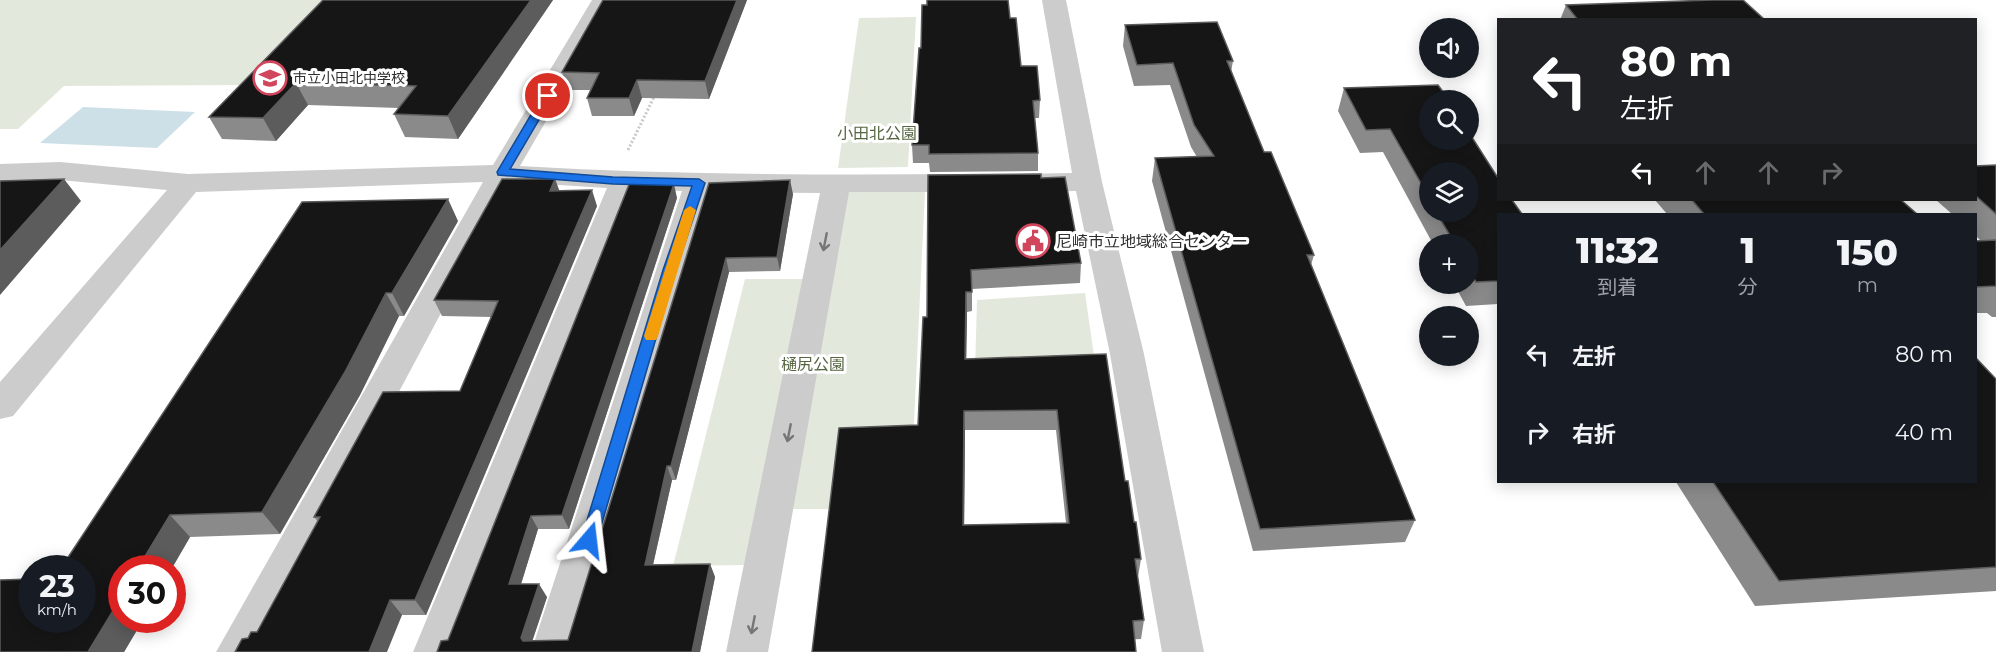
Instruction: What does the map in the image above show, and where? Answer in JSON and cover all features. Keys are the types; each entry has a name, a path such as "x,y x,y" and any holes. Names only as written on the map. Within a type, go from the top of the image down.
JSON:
{"street":[{"path":"237,652 502,172 604,0"},
{"path":"1054,0 1088,182 1127,354 1183,652"},
{"path":"0,173 60,171 188,183 502,172 619,181 699,183 1088,182"},
{"path":"434,652 619,181"},
{"path":"0,406 188,183"},
{"path":"552,652 583,562 670,270 699,183"},
{"path":"747,652 836,184"}],"path":[{"path":"619,181 660,85"}],"green space":[{"path":"0,0 329,0 247,85 64,86 18,129 0,129"},
{"name":"小田北公園","path":"916,17 908,167 838,168 859,18"},
{"name":"樋尻公園","path":"844,191 925,191 913,443 830,509 759,509 744,565 673,566 745,279 830,279"},
{"path":"1085,293 1095,363 975,370 977,300"}],"shaded area":[{"path":"83,107 195,112 157,148 40,143"}],"building":[{"path":"323,0 531,0 448,116 394,114 416,86 296,83 263,118 209,117"},
{"path":"603,0 737,0 705,81 637,80 629,98 587,98 599,73 562,72"},
{"path":"927,0 1008,0 1010,18 1016,18 1021,66 1037,66 1040,100 1033,101 1038,153 929,154 929,145 912,145 919,48 921,48 922,5 927,5"},
{"path":"1743,0 1763,18 1576,18 1566,5"},
{"path":"1217,22 1233,61 1227,61 1264,152 1271,152 1314,255 1307,255 1415,520 1260,529 1155,158 1214,156 1194,125 1173,63 1137,65 1125,25"},
{"path":"1438,85 1442,90 1419,90 1419,150 1479,148 1497,176 1497,201 1513,201 1521,213 1497,213 1497,281 1479,282 1479,234 1449,234 1442,222 1479,222 1479,162 1419,162 1419,180 1390,129 1366,130 1344,88"},
{"path":"1996,165 1996,214 1977,197 1977,166"},
{"path":"1041,174 1041,178 1065,177 1081,263 971,270 972,292 966,292 965,359 1106,354 1125,481 1128,481 1141,559 1135,559 1144,620 1133,621 1136,652 812,652 839,428 918,425 923,317 927,317 928,175","holes":["1057,410 1069,523 963,525 964,411"]},
{"path":"64,179 0,250 0,181"},
{"path":"502,179 555,179 550,191 592,190 415,600 390,600 369,652 235,652 242,639 248,638 251,632 257,632 320,517 314,517 383,392 460,391 498,301 434,300"},
{"path":"790,180 777,257 726,258 671,466 667,466 645,565 710,564 692,652 437,652 441,641 448,640 630,182 674,184 562,515 531,516 509,584 539,584 521,638 523,641 568,640 709,183"},
{"path":"448,199 392,293 386,293 345,372 262,512 170,515 146,555 108,555 108,619 88,652 0,652 0,580 18,579 18,633 96,633 96,555 70,555 302,202"},
{"path":"1693,201 1902,201 1916,213 1703,213"},
{"path":"1996,240 1996,286 1977,287 1977,241"},
{"path":"1977,359 1996,379 1996,567 1779,581 1714,483 1977,483"}],"slow traffic":[{"path":"651,336 690,210"}],"place":[{"name":"市立小田北中学校","path":"270,78"},
{"name":"尼崎市立地域総合センター","path":"1033,241"}],"route":[{"path":"548,96 502,172 699,183 670,270 636,390 589,540"}]}
